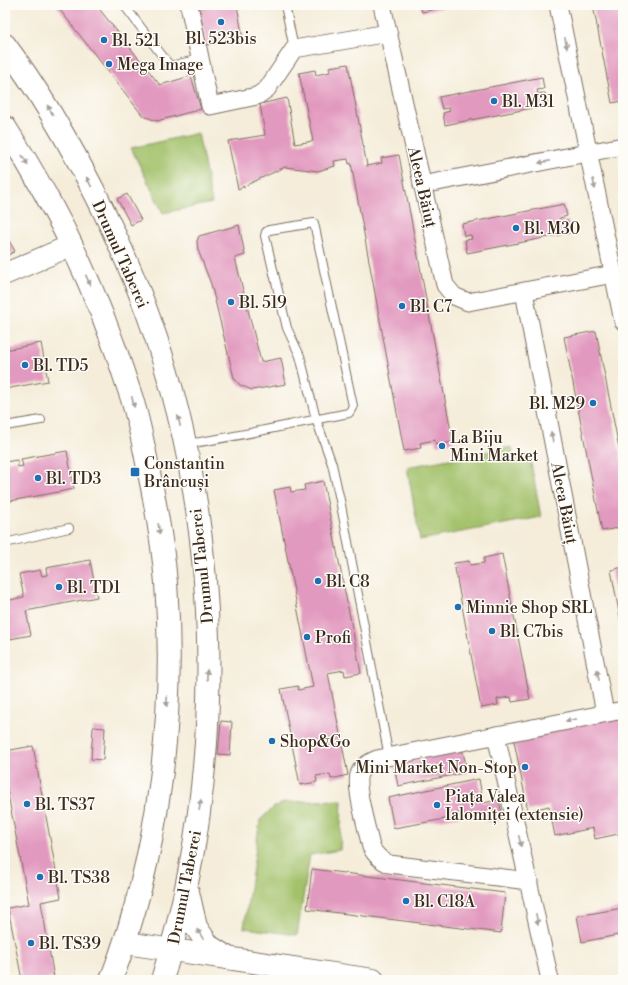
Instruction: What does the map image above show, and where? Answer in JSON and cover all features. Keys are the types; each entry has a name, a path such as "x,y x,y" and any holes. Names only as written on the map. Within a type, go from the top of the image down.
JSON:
{"main road":[{"name":"Drumul Taberei","path":"5,45 47,105 70,144 114,231 149,316 168,378 184,444 201,541 205,576 208,634 207,713 202,789 187,884 172,950 162,980"},
{"path":"5,127 72,245 106,324 130,392 153,495 166,582 169,645 160,785 149,855 126,943 111,980"},
{"path":"187,884 190,906 196,927 209,946 229,959"},
{"path":"126,943 349,978 373,980"}],"street":[{"path":"189,5 210,106 257,96 267,89 294,49 388,33"},
{"name":"Aleea Băiuț","path":"382,5 445,286 454,296 468,302 613,274"},
{"path":"558,5 623,321"},
{"path":"422,186 623,146"},
{"path":"5,274 72,245"},
{"name":"Aleea Băiuț","path":"524,292 605,713"},
{"path":"529,881 389,864 383,862 374,853 371,846 359,795 359,773 363,767 378,759 623,710"},
{"path":"496,735 550,980"}],"lane":[{"path":"124,5 170,66 200,58"},
{"path":"285,5 294,49"},
{"path":"184,444 216,440 316,419 349,413 353,406 314,223 310,222 269,230 266,232 265,236 286,328 300,356 316,419 332,464 389,757"},
{"path":"5,426 42,420"},
{"path":"5,543 69,528"}],"green space":[{"path":"198,133 212,203 163,213 131,148"},
{"path":"512,447 515,461 530,458 541,517 420,540 407,467"},
{"path":"342,800 340,850 310,855 297,935 244,928 260,820 273,808 285,802"}],"building":[{"name":"Bl. 521","path":"56,5 96,5 160,85 191,76 201,109 157,121 143,116"},
{"name":"Bl. 523bis","path":"199,5 237,5 243,39 206,45"},
{"path":"315,5 332,5 332,6 316,9"},
{"path":"420,5 452,5 452,6 422,12"},
{"path":"593,5 617,5 623,37 623,101 612,103"},
{"name":"Bl. C7","path":"348,64 367,166 382,163 381,158 399,155 453,442 436,445 435,440 420,443 421,448 404,451 351,163 349,164 348,159 334,161 335,166 318,171 285,167 238,189 228,141 265,135 260,104 287,98 295,144 313,141 299,73 315,70 316,75 330,72 329,67"},
{"name":"Bl. M31","path":"542,77 544,89 537,90 538,94 545,93 548,105 445,125 443,113 450,111 449,108 442,109 439,97"},
{"path":"127,194 141,220 131,225 117,199"},
{"name":"Bl. M30","path":"564,204 567,216 560,218 560,222 568,221 570,233 467,253 465,240 472,239 471,235 464,236 462,224"},
{"name":"Bl. 519","path":"239,225 245,255 235,258 261,362 281,358 286,384 252,390 240,385 234,378 211,284 198,250 197,241 199,236"},
{"path":"5,234 15,251 5,257"},
{"name":"Bl. M29","path":"596,331 623,468 623,527 602,531 564,337"},
{"name":"Bl. TD5","path":"41,343 48,381 5,389 5,350"},
{"name":"Bl. TD3","path":"67,451 74,489 5,502 5,462 17,460 18,467 23,466 21,459"},
{"name":"Bl. C8","path":"323,481 361,673 345,676 344,670 328,673 348,775 331,779 330,774 316,776 317,782 300,785 281,689 298,686 298,690 313,687 274,490 290,487 291,492 305,490 304,485"},
{"name":"Bl. C7bis","path":"502,554 530,699 512,702 511,697 497,699 498,705 481,708 454,563 469,561 470,565 484,563 484,558"},
{"name":"Bl. TD1","path":"90,560 97,597 26,611 31,635 5,640 5,601 24,597 19,574 40,570 42,576 47,575 46,568"},
{"path":"623,567 623,628 622,628 611,570"},
{"path":"623,714 623,833 595,839 593,828 555,836 549,806 528,811 513,736"},
{"path":"221,721 232,722 230,755 218,754"},
{"path":"93,727 105,728 103,760 91,759"},
{"path":"33,746 61,898 41,902 54,978 22,980 8,908 29,904 5,779 5,751"},
{"path":"462,749 468,772 398,786 394,765"},
{"name":"Piața Valea Ialomiței (extensie)","path":"479,779 483,803 499,800 503,819 487,822 485,812 394,828 388,798"},
{"name":"Bl. C18A","path":"312,869 505,893 501,933 307,909"},
{"path":"623,908 623,934 582,942 577,916"}],"place":[{"name":"Bl. 523bis","path":"221,22"},
{"name":"Bl. 521","path":"104,40"},
{"name":"Mega Image","path":"109,64"},
{"name":"Bl. M31","path":"494,101"},
{"name":"Bl. M30","path":"516,228"},
{"name":"Bl. 519","path":"231,302"},
{"name":"Bl. C7","path":"402,306"},
{"name":"Bl. TD5","path":"25,365"},
{"name":"Bl. M29","path":"593,403"},
{"name":"La Biju Mini Market","path":"442,446"},
{"name":"Constantin Brâncuși","path":"135,472"},
{"name":"Bl. TD3","path":"38,478"},
{"name":"Bl. C8","path":"318,581"},
{"name":"Bl. TD1","path":"59,587"},
{"name":"Minnie Shop SRL","path":"458,607"},
{"name":"Bl. C7bis","path":"492,631"},
{"name":"Profi","path":"307,637"},
{"name":"Shop&Go","path":"272,741"},
{"name":"Mini Market Non-Stop","path":"525,767"},
{"name":"Bl. TS37","path":"27,804"},
{"name":"Piața Valea Ialomiței (extensie)","path":"437,805"},
{"name":"Bl. TS38","path":"40,877"},
{"name":"Bl. C18A","path":"406,901"},
{"name":"Bl. TS39","path":"31,943"}]}
